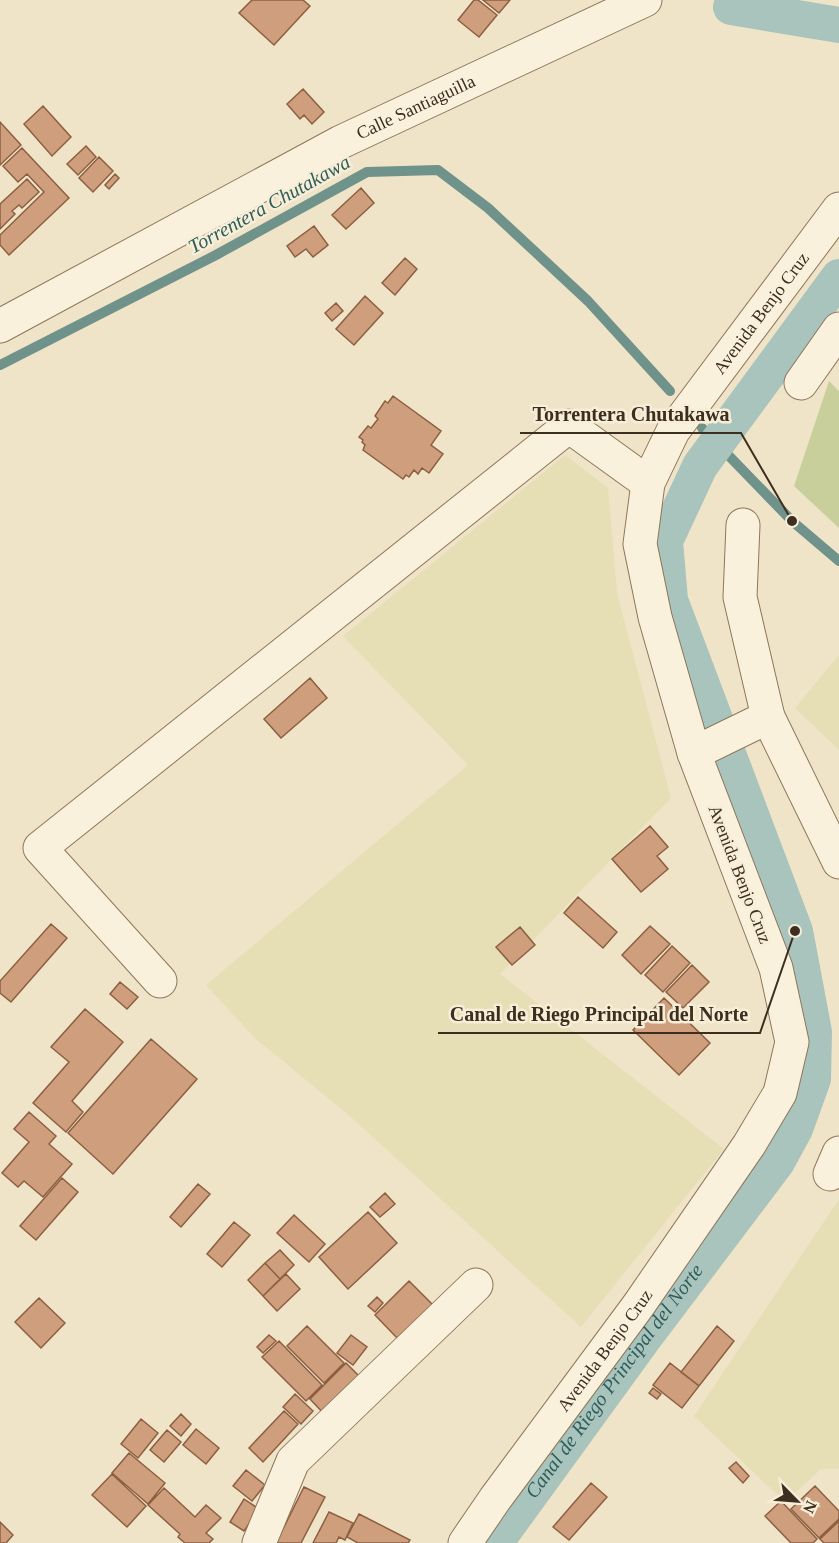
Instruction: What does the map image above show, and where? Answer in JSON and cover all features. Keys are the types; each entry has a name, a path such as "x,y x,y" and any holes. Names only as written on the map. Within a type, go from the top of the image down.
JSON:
{"street":[{"name":"Calle Santiaguilla","path":"0,326 341,142 645,0"},
{"name":"Avenida Benjo Cruz","path":"465,1543 495,1499 639,1306 749,1145 780,1093 792,1042 776,968 655,617 640,544 648,483 673,431 839,208"},
{"path":"801,383 839,329"},
{"path":"160,981 40,848 569,426 648,483"},
{"path":"743,525 740,597 762,721 839,862"},
{"path":"700,750 762,721"},
{"path":"259,1543 293,1461 477,1285"}],"shaded area":[{"path":"565,455 608,488 617,593 671,798 500,974 724,1149 581,1327 352,1118 255,1038 206,985 468,765 343,636"},
{"path":"839,655 839,750 795,708"},
{"path":"839,1199 839,1469 821,1469 785,1502 694,1416"}],"green space":[{"path":"829,381 839,391 839,528 794,486"}],"building":[{"path":"252,0 303,0 310,6 274,45 239,13"},
{"path":"474,0 478,0 497,15 479,37 458,20"},
{"path":"483,0 510,0 499,13"},
{"path":"303,89 324,112 312,124 304,115 300,119 287,104"},
{"path":"43,106 71,137 52,156 24,124"},
{"path":"0,122 21,145 0,165"},
{"path":"86,146 96,157 78,175 67,164"},
{"path":"22,148 69,198 9,255 0,245 0,235 44,192 27,174 18,182 3,166"},
{"path":"99,157 113,171 93,192 79,178"},
{"path":"115,174 119,178 109,189 105,185"},
{"path":"27,179 39,192 22,208 19,205 12,211 15,214 0,229 0,204"},
{"path":"361,188 374,203 346,229 332,215"},
{"path":"314,226 328,245 313,257 306,249 295,257 287,246"},
{"path":"405,258 417,269 395,295 382,283"},
{"path":"365,296 383,313 354,345 336,329"},
{"path":"336,303 343,311 332,321 325,313"},
{"path":"393,396 441,431 431,445 443,454 429,473 422,468 418,474 414,470 409,477 406,475 403,479 363,450 365,445 359,437 368,426 371,428 378,419 375,416 385,401 388,403"},
{"path":"310,678 327,698 281,738 264,719"},
{"path":"650,826 668,847 657,856 668,869 641,892 612,859"},
{"path":"578,897 617,932 603,948 564,913"},
{"path":"51,924 67,938 11,1002 0,993 0,981"},
{"path":"650,926 670,944 641,974 622,955"},
{"path":"520,927 535,945 512,965 496,947"},
{"path":"672,946 690,963 663,992 645,975"},
{"path":"692,965 709,982 683,1008 666,992"},
{"path":"120,982 138,997 127,1009 110,994"},
{"path":"664,998 710,1043 679,1075 633,1030"},
{"path":"85,1009 123,1042 72,1101 83,1112 66,1132 33,1103 69,1062 51,1047"},
{"path":"151,1039 197,1079 113,1174 68,1133"},
{"path":"29,1112 56,1136 49,1144 72,1164 43,1197 24,1181 18,1187 2,1173 29,1142 14,1129"},
{"path":"62,1178 78,1192 36,1240 20,1226"},
{"path":"198,1184 210,1194 181,1227 170,1217"},
{"path":"385,1193 395,1204 380,1217 370,1207"},
{"path":"368,1212 397,1243 348,1289 319,1257"},
{"path":"294,1215 325,1244 309,1262 277,1233"},
{"path":"234,1222 250,1235 222,1267 207,1254"},
{"path":"280,1250 294,1265 280,1279 265,1263"},
{"path":"265,1263 280,1279 263,1296 248,1280"},
{"path":"286,1274 300,1289 277,1311 263,1296"},
{"path":"409,1281 433,1305 398,1339 375,1315"},
{"path":"377,1297 383,1303 375,1312 368,1306"},
{"path":"39,1298 65,1323 41,1348 15,1322"},
{"path":"307,1326 344,1363 324,1383 287,1346"},
{"path":"717,1326 734,1341 699,1386 681,1372"},
{"path":"269,1335 276,1341 263,1353 257,1347"},
{"path":"351,1335 367,1347 353,1365 337,1353"},
{"path":"279,1341 322,1385 306,1401 262,1357"},
{"path":"346,1363 362,1379 326,1416 310,1399"},
{"path":"670,1363 699,1386 682,1408 653,1385"},
{"path":"653,1388 661,1394 657,1399 649,1393"},
{"path":"295,1394 313,1411 301,1424 283,1407"},
{"path":"284,1411 298,1424 263,1462 249,1448"},
{"path":"181,1414 191,1424 181,1436 170,1426"},
{"path":"141,1419 158,1433 138,1458 121,1444"},
{"path":"196,1429 219,1448 206,1464 183,1445"},
{"path":"167,1430 181,1442 164,1462 150,1450"},
{"path":"129,1453 165,1483 148,1504 112,1473"},
{"path":"736,1462 749,1476 743,1483 729,1468"},
{"path":"246,1470 265,1485 252,1501 233,1486"},
{"path":"112,1474 146,1506 127,1527 92,1495"},
{"path":"591,1483 607,1497 569,1540 553,1527"},
{"path":"815,1486 839,1511 839,1519 819,1538 791,1509"},
{"path":"304,1487 325,1497 301,1543 276,1543"},
{"path":"164,1488 195,1517 206,1505 221,1518 206,1533 213,1539 209,1543 185,1543 178,1537 180,1534 148,1505"},
{"path":"244,1499 259,1509 244,1531 230,1522"},
{"path":"781,1501 817,1539 813,1543 791,1543 765,1516"},
{"path":"329,1512 353,1523 345,1540 339,1537 336,1543 313,1543"},
{"path":"359,1514 410,1540 408,1543 358,1543 347,1537"},
{"path":"839,1521 839,1543 824,1543 820,1539"},
{"path":"0,1522 13,1535 6,1543 0,1543"}],"waterway":[{"path":"731,7 839,25"},
{"name":"Torrentera Chutakawa","path":"0,365 216,255 367,172 438,170 488,208 588,301 670,391"},
{"name":"Canal de Riego Principal del Norte","path":"495,1543 644,1338 777,1162 795,1129 813,1079 814,1032 795,931 670,600 665,541 700,466 839,277"},
{"name":"Torrentera Chutakawa","path":"702,428 792,521 839,561"}],"place":[{"name":"Torrentera Chutakawa","path":"792,521"},
{"name":"Canal de Riego Principal del Norte","path":"795,931"}]}
